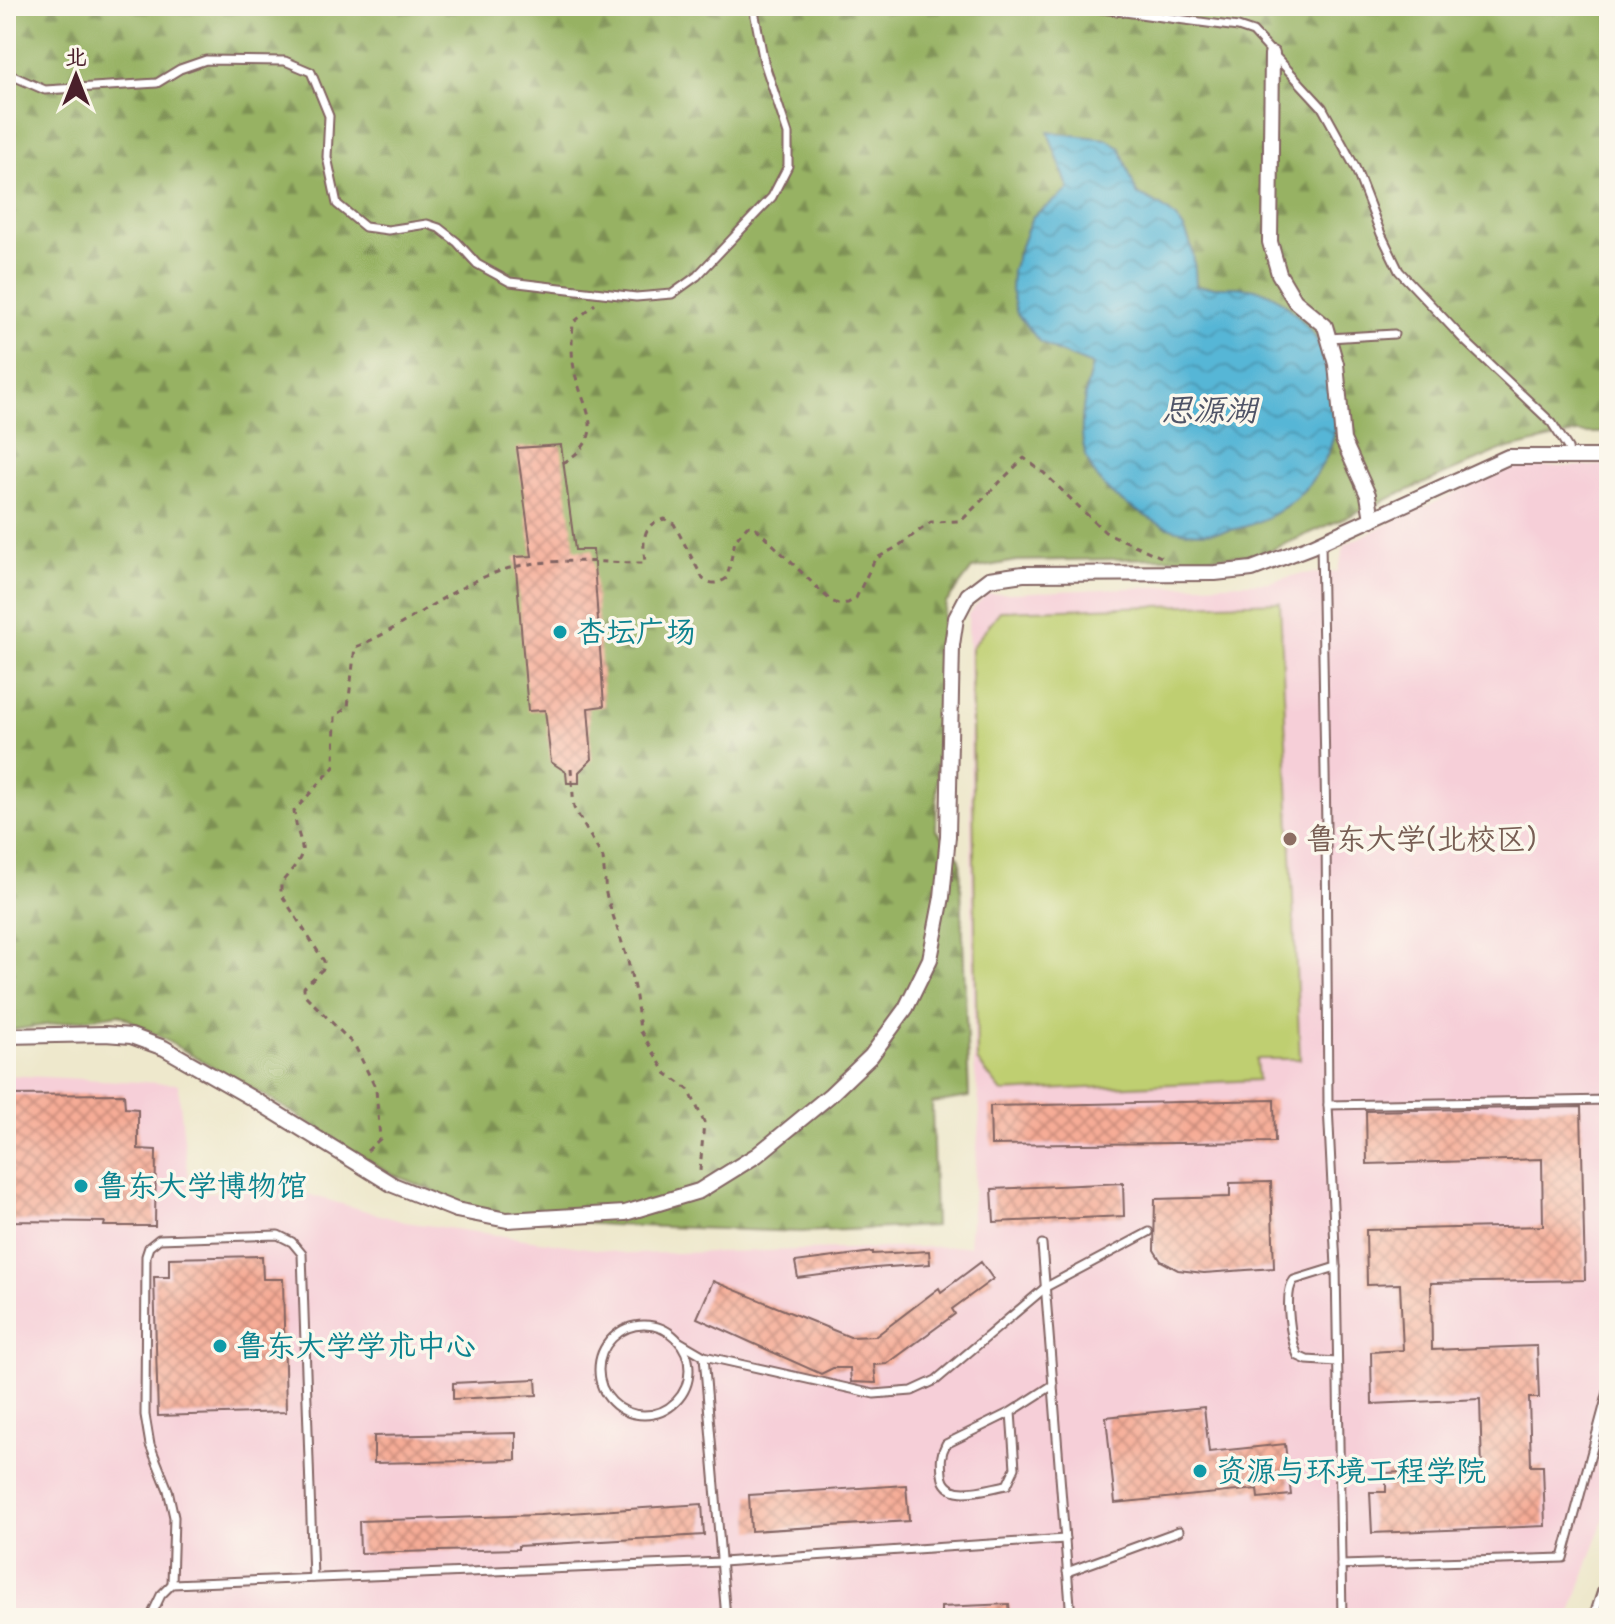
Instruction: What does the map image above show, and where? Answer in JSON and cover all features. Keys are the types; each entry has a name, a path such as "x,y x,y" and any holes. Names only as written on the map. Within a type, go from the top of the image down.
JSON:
{"street":[{"path":"1272,54 1270,242 1279,274 1295,301 1325,326 1336,364 1343,440 1368,495 1372,519"},
{"path":"6,1036 105,1034 131,1036 164,1048 393,1185 456,1210 507,1220 625,1213 699,1191 757,1155 829,1096 871,1056 906,1008 930,959 942,897 948,836 952,645 956,618 968,595 989,579 1023,574 1215,573 1252,569 1321,542 1508,457 1609,457"}],"lane":[{"path":"6,73 45,90 157,83 180,69 206,60 285,61 311,72 320,90 329,116 327,157 337,204 365,227 388,230 427,224 439,228 477,264 510,282 636,297 672,294 697,276 772,197 788,166 788,134 764,62 753,6"},
{"path":"1079,6 1238,27 1253,32 1322,107 1355,167 1399,271 1446,322 1552,423 1568,448 1569,458"},
{"path":"1329,338 1394,334"},
{"path":"1321,542 1328,1105 1336,1267 1342,1618"},
{"path":"1328,1105 1609,1100"},
{"path":"680,1342 689,1362 688,1383 668,1409 658,1414 636,1415 625,1412 608,1399 602,1390 598,1368 604,1347 630,1327 651,1326 662,1329 704,1356 874,1394 912,1391 936,1380 1046,1287 1149,1232"},
{"path":"172,1584 174,1517 168,1490 150,1445 144,1400 146,1256 149,1247 159,1239 278,1235 292,1242 302,1254 313,1578"},
{"path":"1042,1244 1071,1618"},
{"path":"1336,1267 1294,1280 1288,1291 1294,1347 1298,1356 1307,1360 1337,1362"},
{"path":"704,1356 726,1618"},
{"path":"1011,1412 1015,1468 1007,1485 958,1493 948,1489 943,1481 940,1453 946,1444 1011,1412 1053,1385"},
{"path":"1341,1565 1563,1558 1609,1388"},
{"path":"1067,1572 1179,1531"},
{"path":"150,1618 161,1595 172,1584 722,1562 1065,1539"},
{"path":"1593,1618 1609,1569"}],"path":[{"path":"563,463 583,451 590,430 588,407 574,369 573,323 606,294"},
{"path":"359,1164 380,1139 376,1089 355,1046 304,994 304,987 323,969 324,961 281,894 281,883 302,858 303,845 294,811 334,767 335,716 348,707 355,647 381,637 456,590 502,570 532,563 645,563 643,543 646,529 654,521 665,519 674,524 703,579 710,583 721,583 727,578 735,541 747,526 755,527 831,601 848,603 856,598 875,559 931,522 961,521 1024,458 1044,473 1105,532 1161,556"},
{"path":"571,768 574,808 603,858 606,894 628,961 640,1030 666,1073 689,1090 704,1122 699,1191"}],"shaded area":[{"name":"鲁东大学(北校区)","path":"1609,465 1609,1504 1569,1618 6,1618 6,1075 178,1084 190,1193 286,1188 405,1222 631,1254 969,1246 980,1110 974,1065 968,614 986,594 1269,582 1300,574 1337,572 1345,544 1508,468"}],"green space":[{"path":"6,6 1609,6 1609,433 1577,433 1496,452 1262,554 1016,561 972,569 946,603 940,635 936,830 960,859 969,1097 932,1103 935,1226 801,1232 611,1225 495,1216 389,1173 272,1100 119,1014 6,1031"},
{"path":"1280,602 1300,1059 1256,1059 1258,1080 1002,1092 977,1061 971,648 1000,611"}],"water":[{"name":"思源湖","path":"1048,132 1106,139 1120,148 1137,194 1166,210 1184,228 1193,253 1196,286 1247,288 1277,298 1309,329 1330,365 1337,402 1333,438 1319,471 1295,498 1265,519 1229,531 1180,531 1156,522 1127,505 1109,491 1087,460 1083,442 1083,405 1092,365 1039,341 1017,314 1011,291 1012,270 1032,217 1069,190"}],"building":[{"name":"杏坛广场","path":"561,445 575,550 593,550 604,706 588,708 592,759 579,772 579,783 567,783 566,772 551,762 545,710 528,711 515,557 532,556 517,448"},
{"name":"鲁东大学博物馆","path":"124,1094 125,1108 138,1109 138,1149 156,1150 155,1226 6,1221 6,1095"},
{"path":"1274,1100 1275,1142 991,1145 990,1106"},
{"path":"1581,1107 1585,1280 1431,1283 1432,1350 1537,1346 1539,1398 1529,1398 1531,1466 1543,1466 1545,1526 1372,1533 1370,1492 1386,1492 1386,1473 1482,1468 1480,1399 1372,1404 1371,1352 1403,1350 1400,1284 1367,1285 1366,1230 1543,1226 1542,1159 1367,1164 1366,1111"},
{"path":"1271,1182 1274,1268 1204,1273 1178,1270 1161,1261 1154,1250 1155,1199 1230,1197 1230,1183"},
{"path":"1123,1183 1124,1216 994,1222 992,1189"},
{"path":"929,1251 930,1264 798,1278 795,1262 873,1252"},
{"name":"鲁东大学学术中心","path":"262,1256 263,1279 283,1279 286,1412 158,1416 154,1277 169,1277 169,1258"},
{"path":"981,1262 993,1279 952,1309 955,1314 887,1364 874,1365 876,1383 851,1382 850,1368 833,1368 821,1374 697,1318 713,1281 850,1337 876,1336 939,1288 941,1292"},
{"path":"536,1379 537,1395 453,1399 453,1383"},
{"name":"资源与环境工程学院","path":"1204,1407 1209,1452 1285,1444 1291,1495 1258,1498 1257,1489 1115,1503 1106,1417"},
{"path":"516,1433 516,1460 374,1463 374,1436"},
{"path":"906,1485 909,1521 751,1531 749,1495"},
{"path":"702,1504 704,1535 518,1546 518,1549 360,1553 359,1521 540,1515"},
{"path":"1009,1604 1010,1618 941,1618 941,1607"}],"place":[{"name":"杏坛广场","path":"560,632"},
{"name":"鲁东大学(北校区)","path":"1290,839"},
{"name":"鲁东大学博物馆","path":"81,1186"},
{"name":"鲁东大学学术中心","path":"220,1346"},
{"name":"资源与环境工程学院","path":"1200,1471"}]}
